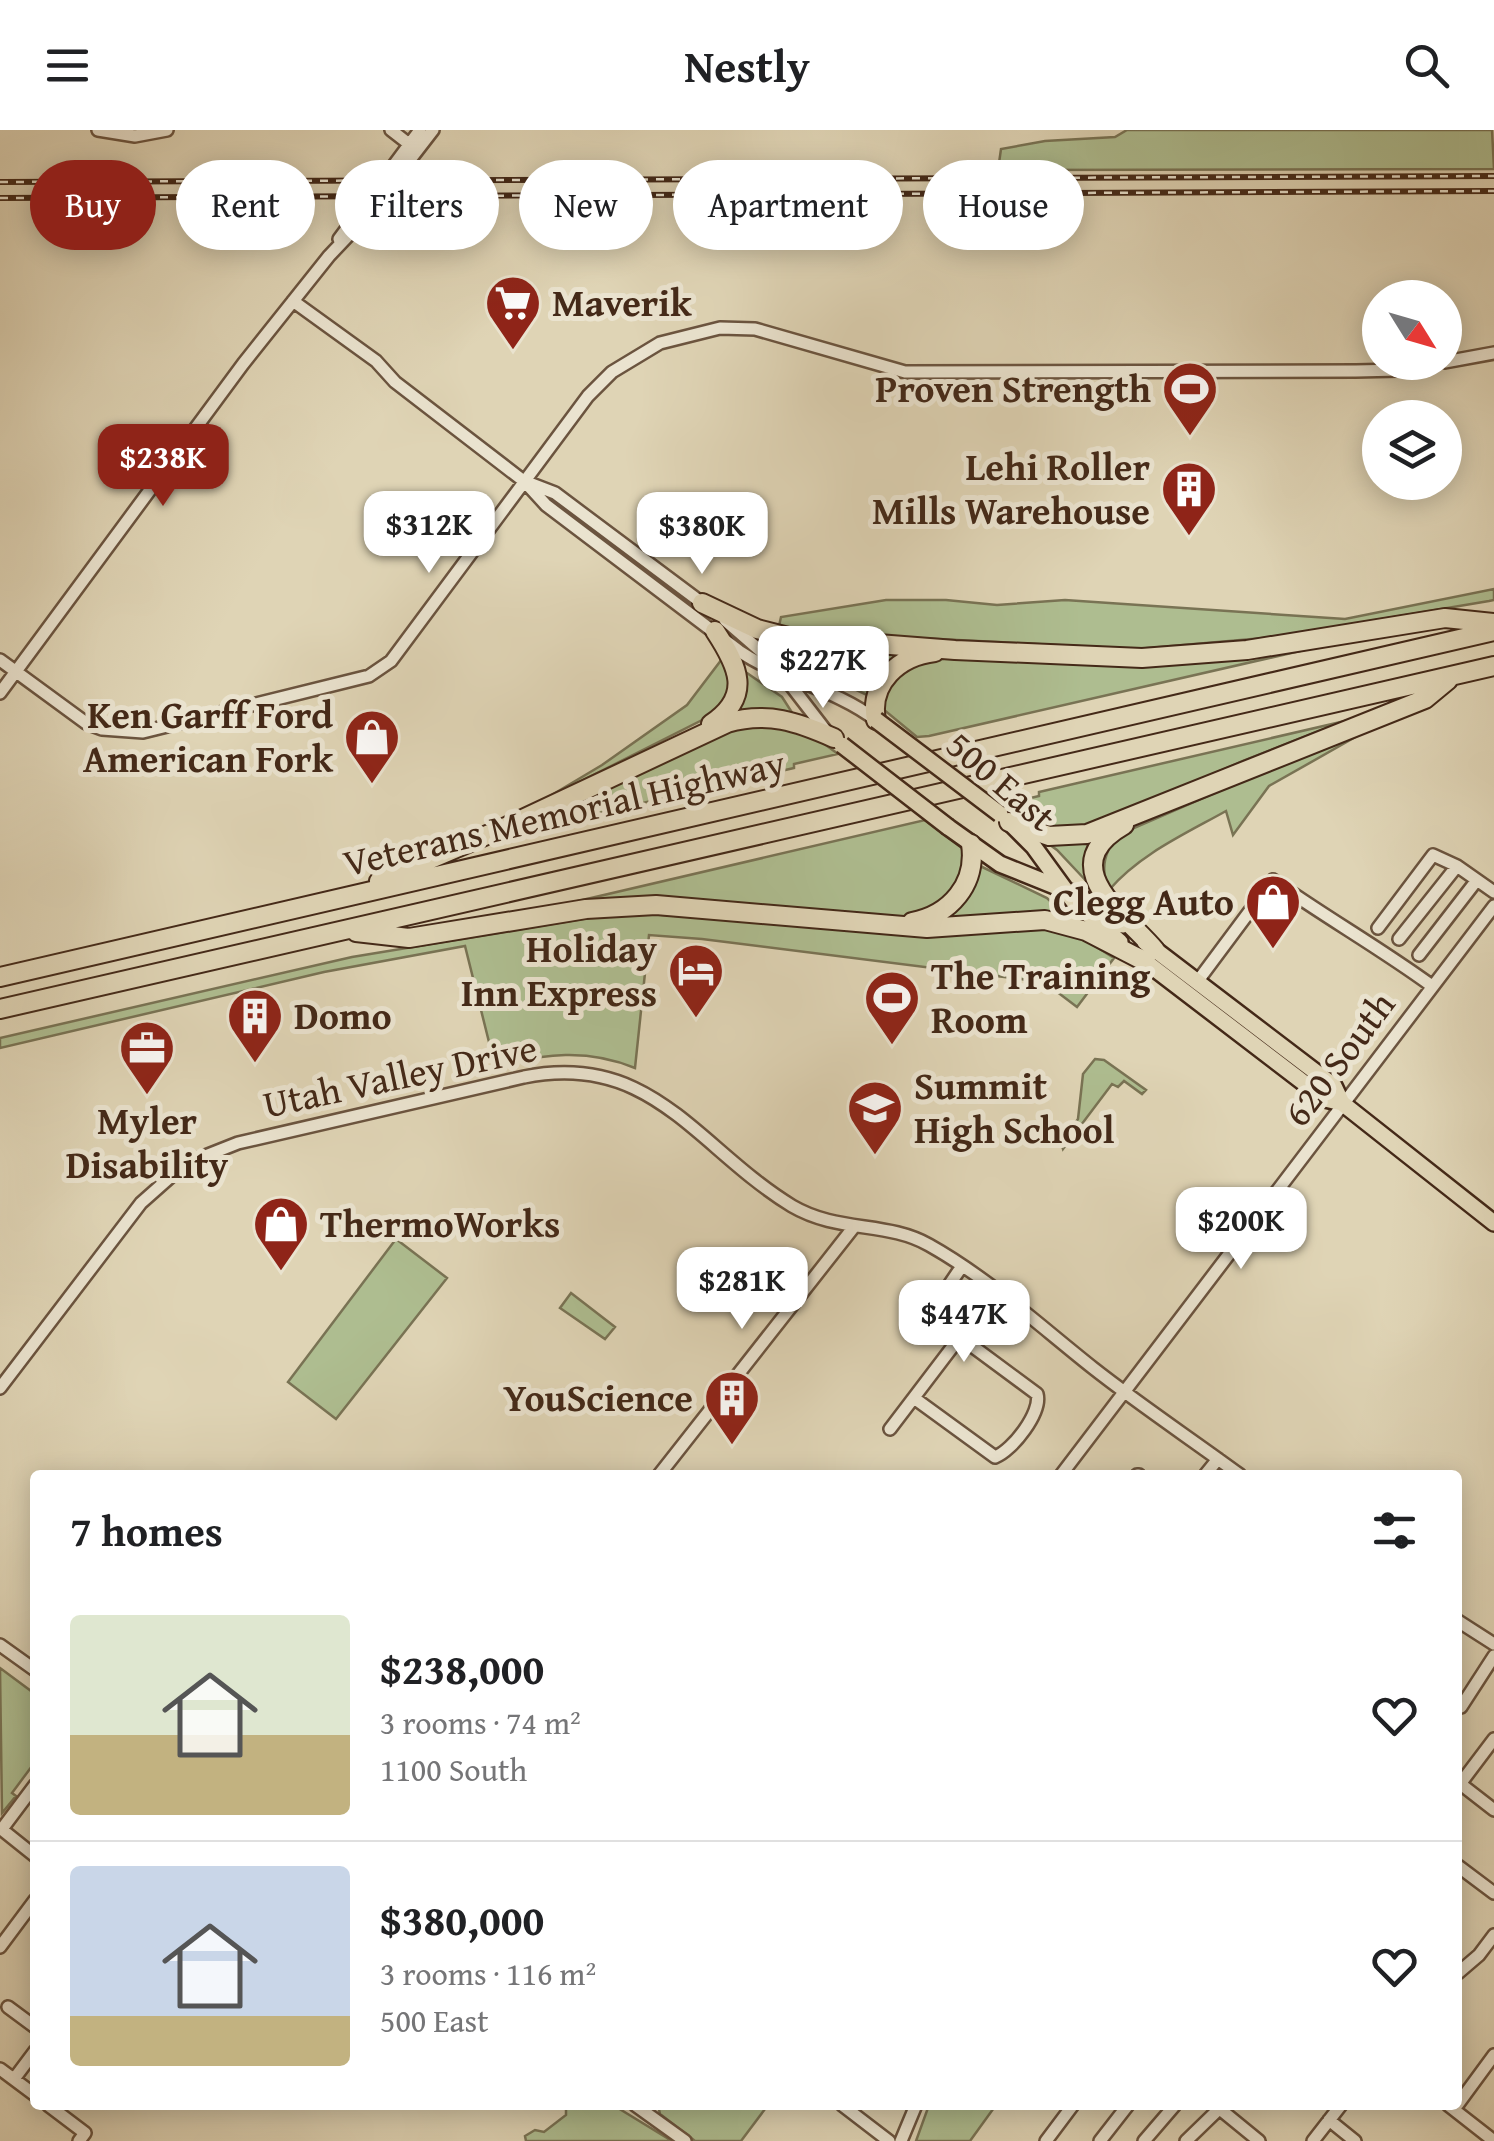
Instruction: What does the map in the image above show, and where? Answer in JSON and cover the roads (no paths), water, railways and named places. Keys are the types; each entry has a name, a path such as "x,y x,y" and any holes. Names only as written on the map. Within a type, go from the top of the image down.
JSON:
{"highway":[{"path":"702,602 777,635 1108,658 1266,647 1445,618 1494,623"},
{"name":"Veterans Memorial Highway","path":"0,977 1494,631"},
{"path":"688,740 725,714 736,692 736,666 714,632"},
{"path":"876,720 876,694 898,665 922,654 956,650"},
{"name":"Veterans Memorial Highway","path":"0,1009 1494,666"},
{"path":"1004,818 1040,834 1066,838 1087,834 1425,699 1453,677"},
{"path":"332,900 508,826 728,723 762,717 793,721 838,741"},
{"path":"1148,812 1117,828 1106,839 1098,853 1095,873 1107,903 1136,926 1150,956"},
{"path":"891,924 930,917 952,903 970,874 971,844"},
{"path":"340,930 409,938 586,909 640,905 927,928 1052,921 1150,956"}],"main road":[{"name":"500 East","path":"876,720 1004,818 1038,852 1062,889"},
{"name":"500 East","path":"838,741 971,844 1007,867 1098,907 1150,956 1325,1099 1342,1103 1494,1223"},
{"name":"500 East","path":"1150,956 1197,982 1334,1086 1342,1103"}],"street":[{"path":"98,130 135,136 167,130"},
{"path":"391,130 409,144"},
{"path":"329,256 356,213 420,130"},
{"path":"0,693 293,301 365,218 433,130"},
{"name":"500 East","path":"293,301 376,361 395,382 525,482 546,505 750,658 832,692 876,720"},
{"path":"0,660 86,723 102,730 142,732 369,676 391,661 588,396 612,372 660,343 720,328 756,329 905,372 1362,370"},
{"path":"1462,359 1494,353"},
{"name":"500 East","path":"525,482 555,492 754,643 784,675 808,711 838,741"},
{"path":"1378,928 1434,856 1494,892"},
{"path":"1400,939 1456,866"},
{"path":"1197,982 1273,880 1328,919 1370,941 1432,986"},
{"path":"1419,955 1477,880"},
{"name":"620 South","path":"1065,1470 1494,906"},
{"name":"Utah Valley Drive","path":"0,1388 141,1202 185,1164 238,1143 546,1073 595,1073 636,1087 657,1100 794,1207 853,1228 914,1237 962,1266 1124,1392 1233,1470"},
{"path":"662,1469 853,1228"},
{"path":"914,1398 995,1457 1004,1452 1038,1408 1040,1396 939,1319 935,1310 962,1266"},
{"path":"890,1429 960,1337"},
{"path":"1209,1470 1218,1459"},
{"path":"1462,1623 1494,1644"},
{"path":"0,1645 30,1666"},
{"path":"1462,1704 1494,1656"},
{"path":"1462,1779 1494,1739"},
{"path":"1462,1785 1494,1810"},
{"path":"30,1791 1,1828 30,1852"},
{"path":"1462,1869 1494,1894"},
{"path":"0,1947 30,1907"},
{"path":"1462,1970 1494,1935"},
{"path":"8,2008 30,2023"},
{"path":"1462,2096 1494,2054"},
{"path":"14,2079 30,2058"},
{"path":"0,2069 30,2091"},
{"path":"53,2110 82,2137"},
{"path":"643,2110 685,2141"},
{"path":"849,2110 889,2141"},
{"path":"901,2141 914,2110"},
{"path":"1046,2141 1069,2110"},
{"path":"1100,2141 1124,2110"},
{"path":"1144,2141 1171,2110"},
{"path":"1186,2141 1214,2110"},
{"path":"1221,2110 1259,2141"},
{"path":"1313,2141 1337,2110"},
{"path":"1459,2110 1494,2141"},
{"path":"1329,2120 1356,2141"}],"railway":[{"path":"0,182 1494,176"},
{"path":"0,198 1494,191"}],"place":[{"name":"Maverik","path":"513,352"},
{"name":"Proven Strength","path":"1190,438"},
{"name":"Lehi Roller Mills Warehouse","path":"1189,538"},
{"name":"Ken Garff Ford American Fork","path":"372,786"},
{"name":"Clegg Auto","path":"1273,951"},
{"name":"Holiday Inn Express","path":"696,1020"},
{"name":"The Training Room","path":"892,1047"},
{"name":"Domo","path":"255,1065"},
{"name":"Myler Disability","path":"147,1097"},
{"name":"Summit High School","path":"875,1157"},
{"name":"ThermoWorks","path":"281,1273"},
{"name":"YouScience","path":"732,1447"}]}
